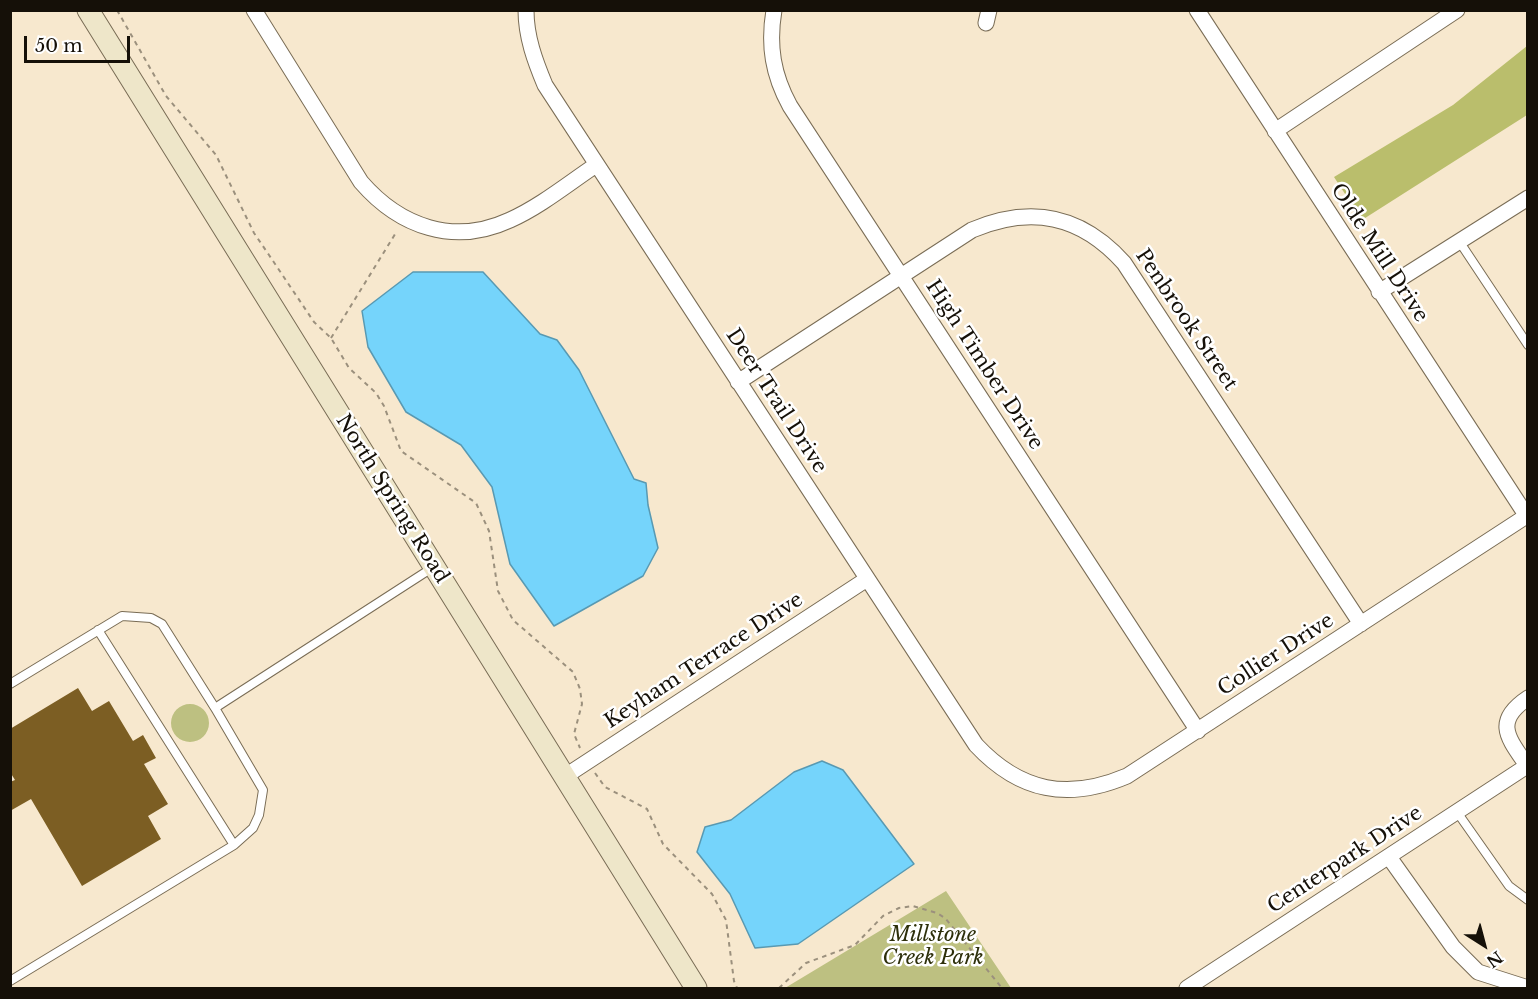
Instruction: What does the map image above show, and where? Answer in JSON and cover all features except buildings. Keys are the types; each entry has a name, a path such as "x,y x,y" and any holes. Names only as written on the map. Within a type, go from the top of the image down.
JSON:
{"main road":[{"name":"North Spring Road","path":"88,10 696,988"}],"street":[{"path":"254,10 361,182 375,198 401,217 430,229 470,231 492,227 511,219 596,165"},
{"name":"Deer Trail Drive","path":"526,10 528,38 545,85 867,579 976,745 1010,774 1034,785"},
{"name":"High Timber Drive","path":"774,10 771,28 774,71 790,106 1198,731"},
{"name":"Olde Mill Drive","path":"1197,10 1527,517"},
{"path":"1275,131 1457,10"},
{"path":"1379,292 1527,198"},
{"name":"Penbrook Street","path":"738,382 972,230 1012,217 1055,218 1075,225 1094,235 1112,249 1124,263 1361,624"},
{"name":"Collier Drive","path":"1034,785 1067,791 1088,789 1106,785 1127,776 1527,517"},
{"name":"Keyham Terrace Drive","path":"564,777 867,579"},
{"path":"1527,698 1515,706 1509,714 1507,723 1511,742 1527,767"},
{"name":"Centerpark Drive","path":"1187,988 1527,767"},
{"path":"1389,857 1454,947 1478,972 1527,988"}],"lane":[{"path":"1459,241 1527,345"},
{"path":"215,708 434,567"},
{"path":"10,684 122,616 151,618 162,624 263,790 259,815 253,828 234,845 10,981"},
{"path":"98,630 234,845"},
{"path":"1457,812 1509,886 1527,900"}],"path":[{"path":"117,10 166,96 216,155 254,232 314,322 331,338 349,368 376,393 384,406 401,451 476,503 489,531 498,591 513,620 573,672 580,689 582,704 574,734 587,762 604,787 647,809 663,844 712,894 726,920 738,988"},
{"path":"331,338 396,232 401,217"},
{"path":"779,988 807,963 855,945 884,916 899,908 913,906 937,913 945,918 1002,988"}],"green space":[{"path":"1527,46 1527,115 1362,220 1334,177 1453,105"},
{"path":"190,704 203,710 209,723 203,736 190,742 177,736 171,723 177,710"},
{"name":"Millstone Creek Park","path":"946,891 1011,988 785,988"}],"water":[{"path":"413,272 483,272 540,334 557,340 579,370 634,479 646,483 648,505 658,548 643,576 554,626 510,564 492,487 461,445 406,412 368,347 362,311"},
{"path":"822,761 843,770 914,864 798,944 755,948 730,894 697,852 705,827 731,820 794,772"}]}
